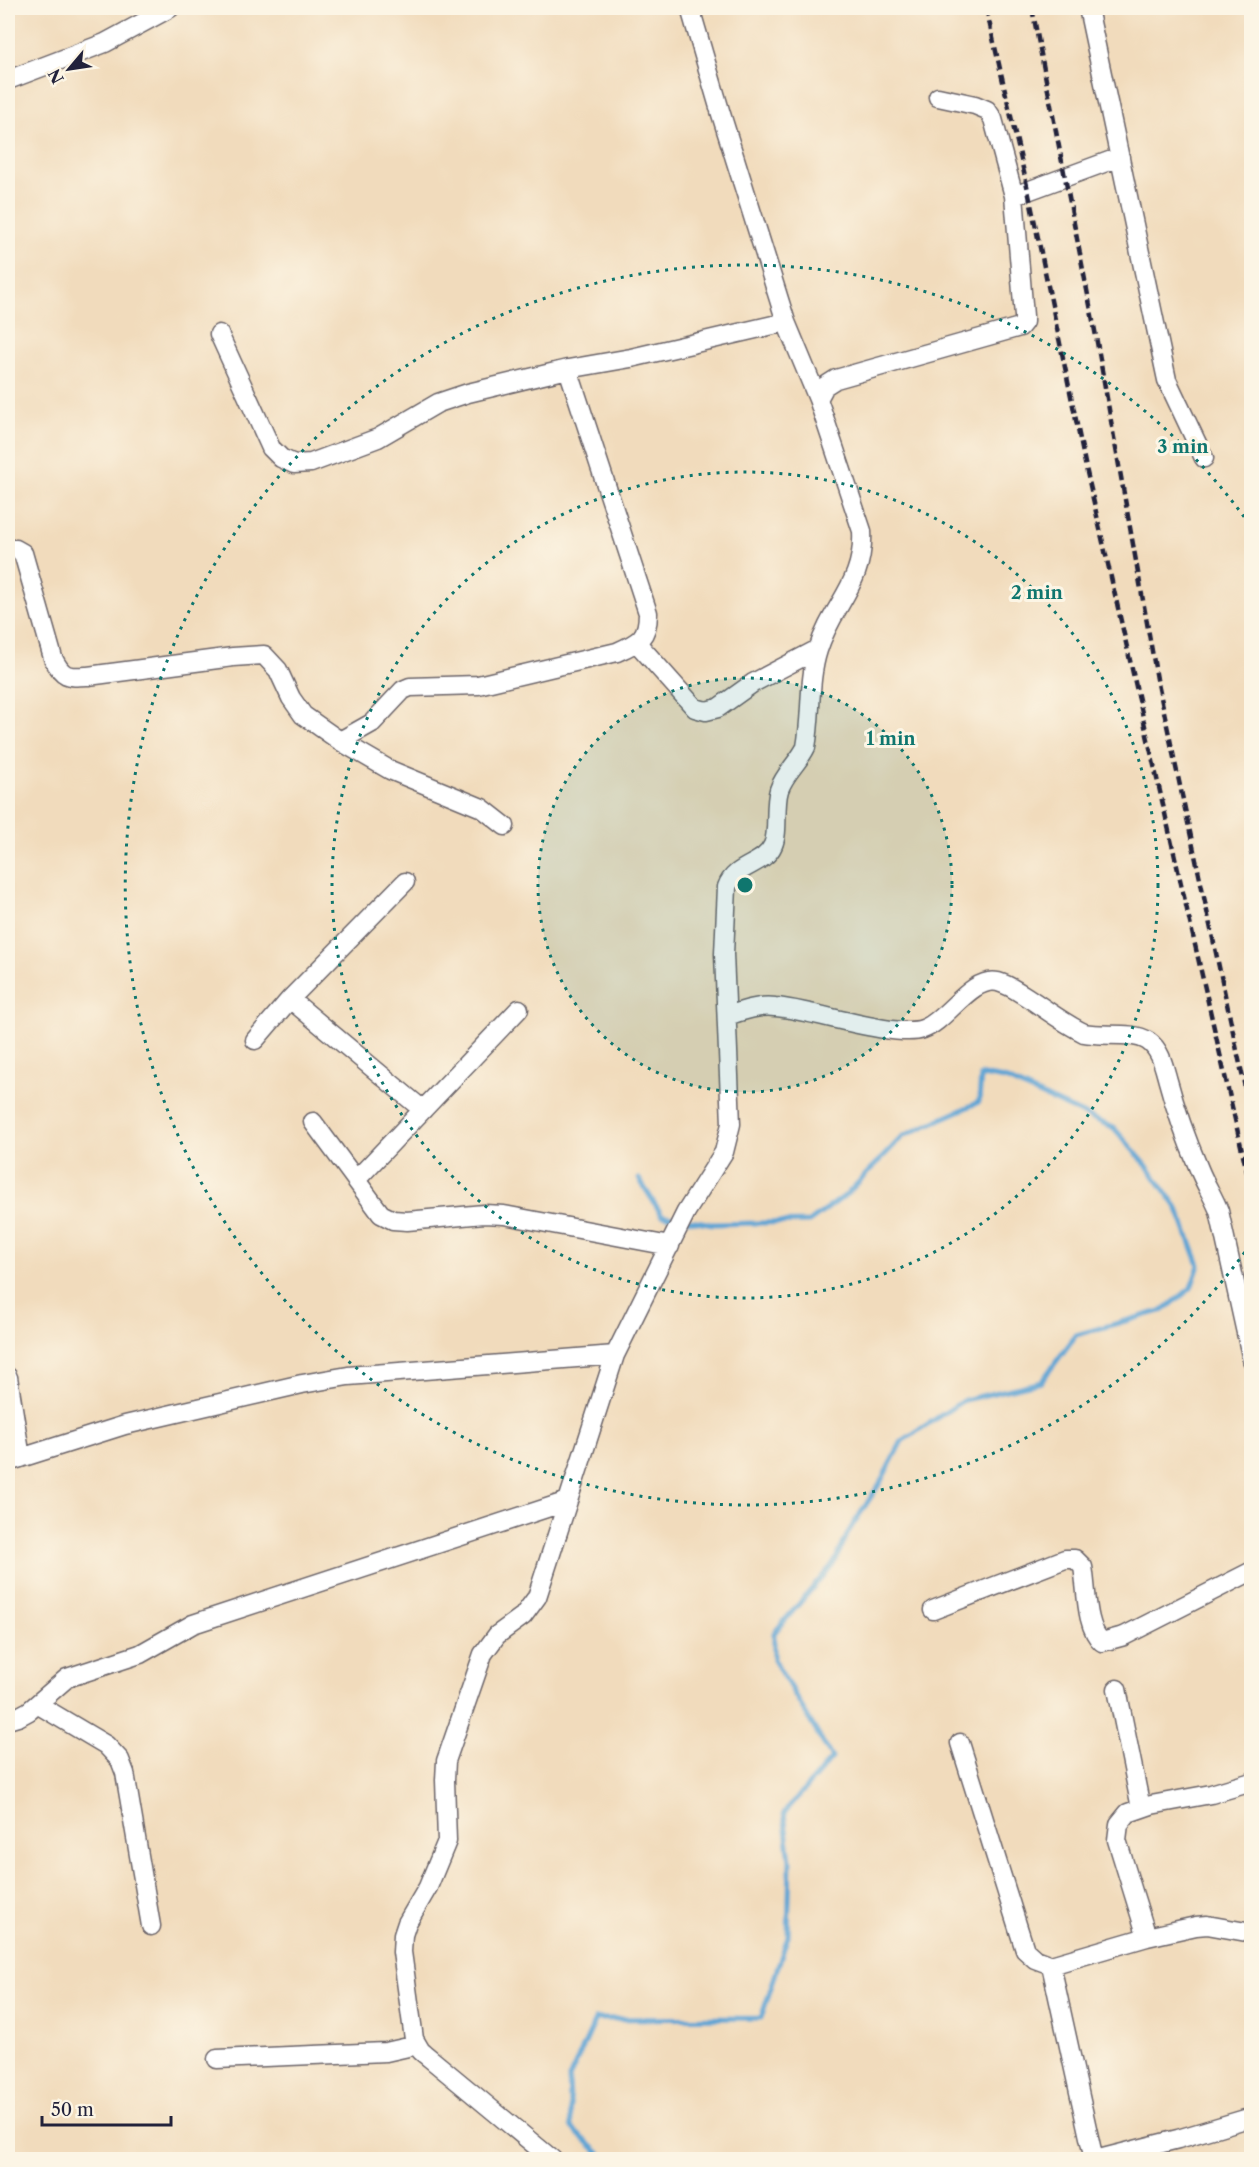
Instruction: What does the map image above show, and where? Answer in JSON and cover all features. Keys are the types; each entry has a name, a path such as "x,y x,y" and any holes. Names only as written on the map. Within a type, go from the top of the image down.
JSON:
{"street":[{"path":"8,80 105,43 170,8"},
{"path":"553,2160 417,2045 414,2039 402,1952 403,1935 406,1923 428,1887 447,1841 446,1761 483,1654 497,1635 523,1616 537,1597 615,1355 686,1212 724,1152 731,1124 724,954 727,887 730,878 759,860 774,844 778,792 806,747 818,649 854,582 863,548 862,531 818,399 786,322 690,8"},
{"path":"1088,8 1167,380 1204,458"},
{"path":"818,399 825,386 836,379 1020,327 1024,316 1014,196 993,119 987,110 975,105 938,97"},
{"path":"1014,196 1120,157"},
{"path":"219,334 271,448 281,458 294,464 311,463 378,438 438,403 468,393 567,369 631,358 786,322"},
{"path":"340,741 372,723 403,690 410,687 478,685 617,652 637,643 648,627 648,613 567,369"},
{"path":"8,549 16,549 23,553 53,658 60,671 66,676 88,676 264,655 278,670 291,699 303,715 340,741 390,770 483,808 506,826"},
{"path":"637,643 695,708 706,711 718,708 753,683 818,649"},
{"path":"255,1040 290,999 405,882"},
{"path":"727,1016 747,1009 777,1006 891,1029 922,1030 935,1023 967,993 982,984 996,981 1011,987 1084,1033 1097,1036 1137,1036 1147,1040 1156,1047 1162,1061 1174,1104 1195,1160 1218,1211 1251,1360"},
{"path":"290,999 423,1110"},
{"path":"356,1180 519,1009"},
{"path":"313,1122 381,1214 393,1220 407,1221 484,1214 504,1215 671,1244"},
{"path":"8,1377 14,1460 125,1425 302,1383 348,1376 615,1355"},
{"path":"8,1720 18,1718 67,1678 140,1654 193,1624 568,1501"},
{"path":"933,1610 1065,1559 1075,1559 1083,1567 1090,1623 1095,1636 1102,1642 1111,1641 1251,1572"},
{"path":"1117,1689 1141,1808"},
{"path":"37,1704 106,1745 120,1760 125,1773 151,1926"},
{"path":"960,1743 1025,1950 1035,1959 1051,1965 1147,1937 1207,1925 1251,1933"},
{"path":"1147,1937 1118,1840 1119,1824 1128,1813 1141,1808 1212,1794 1251,1782"},
{"path":"1051,1965 1095,2160 1178,2139 1251,2117"},
{"path":"217,2059 386,2052 417,2045"}],"waterway":[{"path":"607,2160 571,2127 569,2078 596,2019 761,2018 788,1936 790,1861 784,1813 832,1758 774,1660 774,1633 834,1563 849,1531 880,1483 902,1441 964,1400 1041,1382 1076,1335 1164,1310 1191,1288 1199,1265 1178,1209 1147,1166 1114,1128 1005,1079 981,1075 979,1102 903,1136 846,1195 809,1222 713,1224 662,1215 639,1179"}],"railway":[{"path":"986,8 1028,190 1086,468 1252,1194"},
{"path":"1032,8 1095,331 1157,679 1252,1120"}]}
